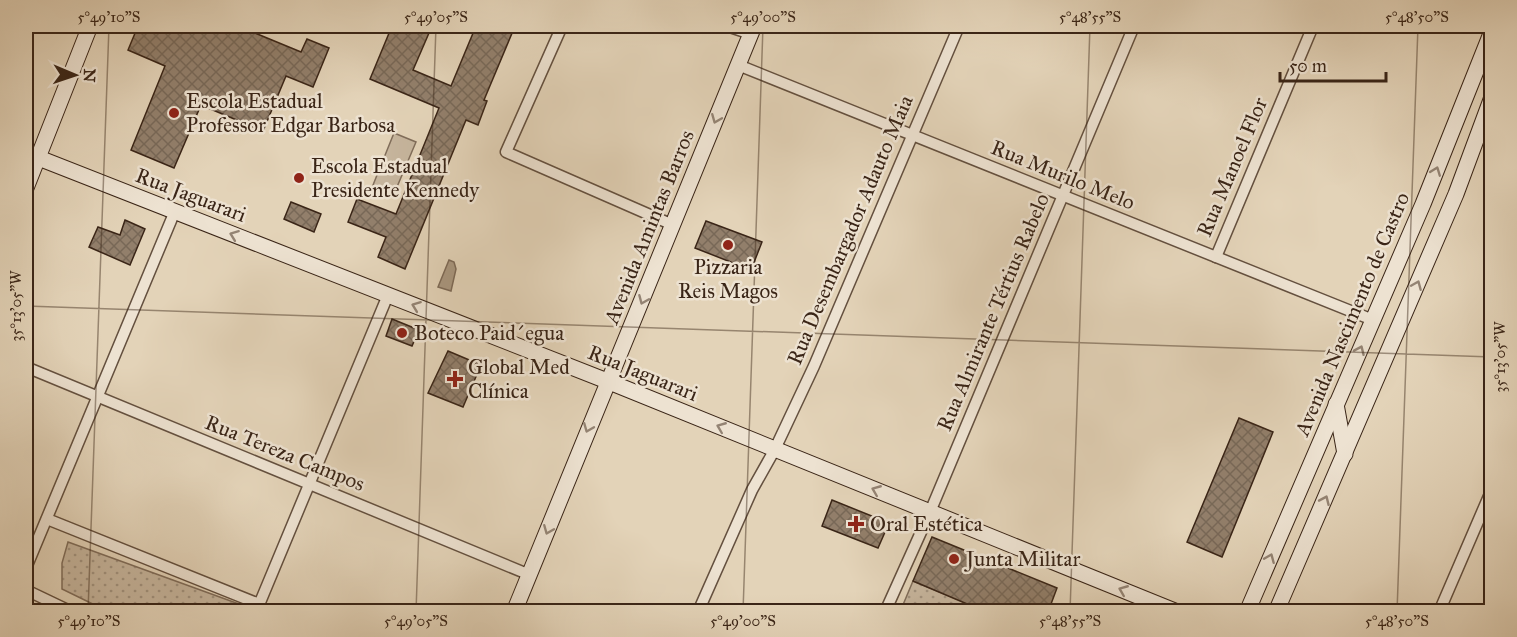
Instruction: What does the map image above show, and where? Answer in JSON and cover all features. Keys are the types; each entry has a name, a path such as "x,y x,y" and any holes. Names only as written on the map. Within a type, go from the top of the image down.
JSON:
{"main road":[{"path":"26,188 32,155 90,26"},
{"name":"Avenida Amintas Barros","path":"514,612 753,30"},
{"name":"Avenida Nascimento de Castro","path":"1247,612 1423,204 1491,31"},
{"path":"1276,612 1456,194 1491,97"},
{"name":"Rua Jaguarari","path":"32,155 607,381 1177,612"},
{"path":"1423,204 1456,194"},
{"path":"1336,404 1345,455"}],"street":[{"path":"562,26 506,152 673,225"},
{"path":"727,26 753,30"},
{"name":"Rua Desembargador Adauto Maia","path":"698,612 752,490 776,449 959,26"},
{"name":"Rua Almirante Tértius Rabelo","path":"885,612 930,512 1134,26"},
{"name":"Rua Manoel Flor","path":"1216,257 1312,26"},
{"name":"Rua Murilo Melo","path":"738,65 1373,320"},
{"path":"27,562 99,397 175,211"},
{"path":"47,519 258,608 388,295"},
{"name":"Rua Tereza Campos","path":"26,367 530,575"},
{"path":"1439,612 1491,489"},
{"path":"26,590 72,612"}],"shaded area":[{"path":"394,133 416,142 394,194 373,185"},
{"path":"449,260 454,262 456,269 451,291 438,287"},
{"path":"68,542 250,608 249,611 107,611 62,589 62,563"},
{"path":"913,581 986,611 900,612"}],"building":[{"path":"138,26 238,26 301,52 307,39 329,48 313,87 286,76 263,131 201,105 174,168 131,150 165,66 128,50"},
{"path":"392,26 432,26 413,70 451,86 476,26 515,26 484,100 487,101 478,125 466,120 405,269 378,257 386,237 348,222 357,199 396,214 439,108 370,79"},
{"path":"291,202 321,214 314,232 284,219"},
{"path":"125,220 145,229 130,265 89,247 98,227 120,235"},
{"name":"Pizzaria Reis Magos","path":"706,221 762,242 751,270 695,248"},
{"name":"Boteco Paid´egua","path":"392,319 419,330 412,346 386,336"},
{"name":"Global Med Clínica","path":"448,351 481,365 463,407 428,393"},
{"path":"1239,418 1273,432 1222,557 1187,542"},
{"name":"Oral Estética","path":"832,500 889,523 878,548 822,526"},
{"name":"Junta Militar","path":"932,537 1057,588 1048,612 986,612 913,581"}],"place":[{"name":"Escola Estadual Professor Edgar Barbosa","path":"174,113"},
{"name":"Escola Estadual Presidente Kennedy","path":"299,178"},
{"name":"Pizzaria Reis Magos","path":"728,245"},
{"name":"Boteco Paid´egua","path":"402,333"},
{"name":"Global Med Clínica","path":"455,379"},
{"name":"Oral Estética","path":"856,524"},
{"name":"Junta Militar","path":"954,559"}]}
